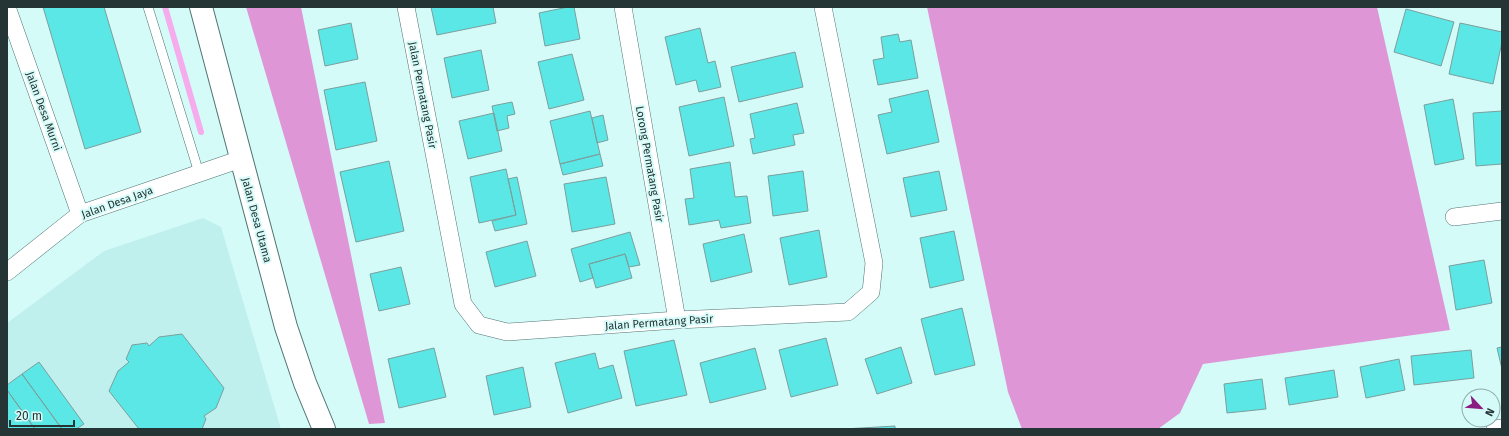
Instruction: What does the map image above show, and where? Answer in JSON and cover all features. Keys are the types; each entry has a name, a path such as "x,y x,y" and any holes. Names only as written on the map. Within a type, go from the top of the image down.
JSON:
{"street":[{"name":"Jalan Desa Murni","path":"7,7 80,214"},
{"name":"Jalan Desa Utama","path":"201,7 286,328 305,383 324,429"},
{"name":"Jalan Permatang Pasir","path":"406,7 463,304 479,325 507,332 677,320 848,312 871,292 874,263 823,7"},
{"name":"Lorong Permatang Pasir","path":"623,7 677,320"},
{"name":"Jalan Desa Jaya","path":"7,272 80,214 241,159"},
{"path":"1454,217 1502,211"},
{"path":"1495,429 1502,428"}],"lane":[{"path":"148,7 199,173"}],"shaded area":[{"path":"246,7 301,7 385,423 369,424"},
{"path":"927,7 1377,7 1450,330 1203,364 1180,413 1158,429 1022,429 1008,392"},
{"path":"203,218 221,227 281,429 7,429 7,323 104,251"}],"building":[{"path":"43,7 104,7 141,132 85,149"},
{"path":"431,7 493,7 496,23 437,35"},
{"path":"574,7 580,39 545,46 539,13"},
{"path":"1406,9 1454,22 1441,66 1394,52"},
{"path":"351,23 358,59 325,66 318,30"},
{"path":"1460,23 1502,32 1502,42 1493,84 1449,74"},
{"path":"700,28 708,63 715,61 721,87 699,92 696,80 676,85 665,37"},
{"path":"898,34 900,42 911,40 918,78 878,85 873,60 884,58 881,37"},
{"path":"481,50 489,90 452,98 444,58"},
{"path":"795,52 803,87 739,102 731,67"},
{"path":"572,54 584,100 549,109 538,62"},
{"path":"365,82 377,141 336,150 324,90"},
{"path":"928,90 939,142 887,154 878,115 892,112 889,99"},
{"path":"724,97 734,146 689,156 679,107"},
{"path":"1453,99 1464,159 1435,165 1424,105"},
{"path":"512,102 515,114 507,116 509,128 497,131 492,106"},
{"path":"797,103 804,133 793,135 795,145 753,154 750,139 755,138 750,114"},
{"path":"590,111 600,154 560,164 550,121"},
{"path":"1502,111 1502,164 1476,166 1473,113"},
{"path":"494,113 502,151 468,159 459,121"},
{"path":"603,115 608,140 597,143 592,118"},
{"path":"600,154 603,166 563,175 560,164"},
{"path":"389,161 404,231 356,242 340,172"},
{"path":"730,162 735,197 747,196 751,223 721,228 719,220 689,225 685,199 694,198 690,169"},
{"path":"506,169 516,215 479,223 470,177"},
{"path":"803,171 808,211 773,216 768,176"},
{"path":"939,171 947,210 911,217 903,178"},
{"path":"517,177 527,224 495,231 492,221 516,215 508,179"},
{"path":"606,177 615,224 572,232 564,184"},
{"path":"819,230 827,277 789,285 780,238"},
{"path":"954,231 964,280 930,288 920,238"},
{"path":"630,232 640,265 629,267 625,254 589,264 593,278 580,282 571,249"},
{"path":"744,234 752,272 711,282 703,244"},
{"path":"527,241 536,276 495,287 486,252"},
{"path":"625,254 632,278 596,288 589,264"},
{"path":"1484,260 1492,303 1456,310 1449,266"},
{"path":"401,267 410,304 379,311 370,274"},
{"path":"962,308 975,365 935,375 921,319"},
{"path":"182,334 224,388 216,408 204,416 206,419 202,429 139,429 109,391 118,371 129,362 126,359 132,345 147,343 149,346 159,337"},
{"path":"826,338 838,385 791,397 779,350"},
{"path":"674,340 687,395 636,406 624,351"},
{"path":"901,347 912,383 877,394 865,359"},
{"path":"1502,347 1502,369 1497,348"},
{"path":"434,348 446,397 399,408 388,359"},
{"path":"755,348 766,389 710,403 700,363"},
{"path":"1471,350 1474,378 1414,385 1411,356"},
{"path":"595,353 599,369 613,365 622,398 568,413 555,363"},
{"path":"1399,359 1405,390 1366,398 1360,367"},
{"path":"39,362 84,424 76,429 62,429 22,374"},
{"path":"523,367 531,407 494,415 486,376"},
{"path":"1334,370 1338,397 1289,405 1285,378"},
{"path":"22,374 62,429 35,429 7,390 7,385"},
{"path":"1262,379 1266,409 1227,413 1224,384"},
{"path":"7,390 35,429 7,429"},
{"path":"895,426 895,429 844,429"}],"waterway":[{"path":"165,7 201,132"}]}
